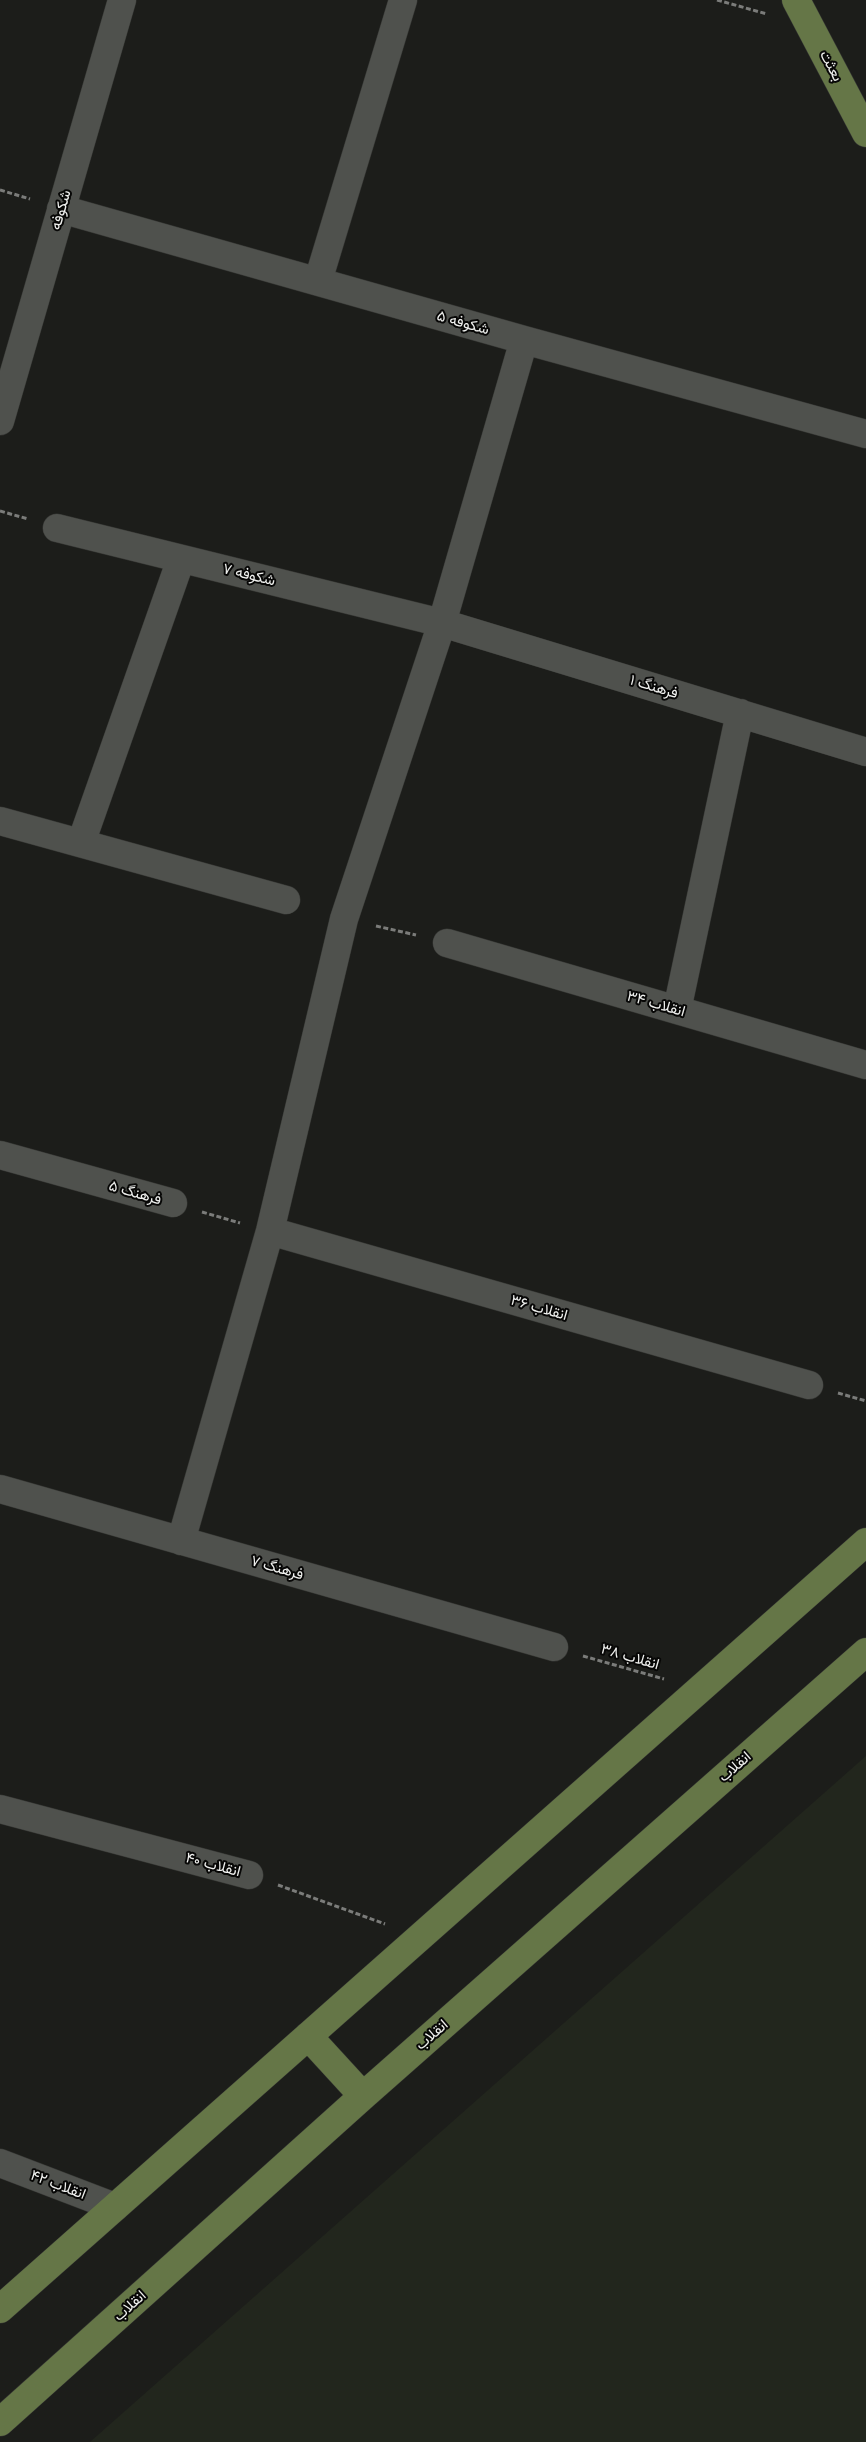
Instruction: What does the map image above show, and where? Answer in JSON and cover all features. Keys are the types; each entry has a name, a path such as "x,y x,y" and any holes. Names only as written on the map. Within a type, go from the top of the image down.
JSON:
{"main road":[{"name":"بعثت","path":"796,0 866,133"},
{"path":"0,2310 866,1542"},
{"name":"انقلاب","path":"0,2422 363,2096 866,1652"},
{"path":"308,2036 363,2096"}],"street":[{"name":"شکوفه","path":"0,421 122,0"},
{"path":"318,282 403,0"},
{"name":"شکوفه ۵","path":"61,209 524,340 866,434"},
{"path":"181,1541 270,1232 344,919 442,623 524,340"},
{"name":"شکوفه ۷","path":"57,528 442,623"},
{"path":"81,843 181,559"},
{"name":"فرهنگ ۱","path":"442,623 866,752"},
{"path":"678,1010 740,713"},
{"path":"0,821 286,900"},
{"name":"انقلاب ۳۴","path":"447,943 866,1065"},
{"name":"فرهنگ ۵","path":"0,1155 173,1204"},
{"name":"انقلاب ۳۶","path":"270,1232 809,1385"},
{"name":"فرهنگ ۷","path":"0,1489 554,1647"},
{"name":"انقلاب ۴۰","path":"0,1808 249,1875"},
{"name":"انقلاب ۴۲","path":"0,2163 115,2208"}],"path":[{"path":"717,0 809,26"},
{"name":"فرهنگ ۵","path":"173,1204 270,1232"},
{"name":"انقلاب ۳۸","path":"554,1647 700,1689"},
{"name":"انقلاب ۴۰","path":"249,1875 421,1937"}],"shaded area":[{"path":"866,1756 866,2442 90,2442"}]}
